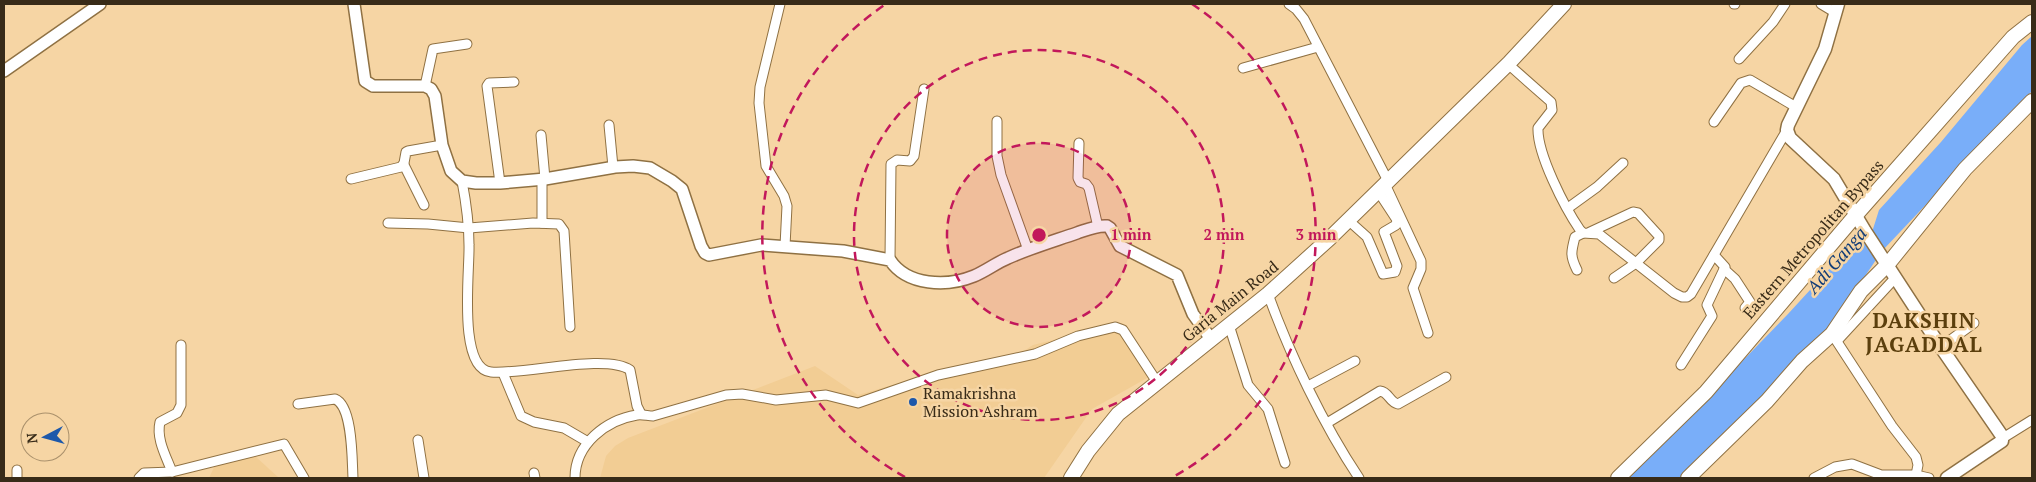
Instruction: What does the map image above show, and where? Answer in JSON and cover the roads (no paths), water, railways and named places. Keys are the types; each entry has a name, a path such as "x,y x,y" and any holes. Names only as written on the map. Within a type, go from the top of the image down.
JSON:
{"main road":[{"name":"Garia Main Road","path":"1071,478 1088,451 1118,414 1268,294 1348,220 1508,64 1564,4"},
{"path":"1837,8 1824,49 1787,130 1790,138 1799,148 1834,179 1855,216 2003,438 2002,441 1947,478"},
{"name":"Eastern Metropolitan Bypass","path":"1618,478 1706,392 1855,216 2014,37 2032,22"},
{"path":"1688,478 1767,401 1802,361 1834,337 1861,291 1884,259 1965,169 2032,101"}],"street":[{"path":"4,71 100,4"},
{"path":"354,4 364,78 373,86 425,86 431,89 435,96 442,145 451,171 462,181 500,183 544,179 613,167 633,166 650,168 680,186 701,246 709,255 761,245 843,251 890,260"},
{"path":"780,4 760,87 759,103 766,166 784,196 787,206 785,246"},
{"path":"1288,4 1296,9 1304,19 1421,261 1421,269 1413,288 1428,333"},
{"path":"1739,59 1772,22 1785,4"},
{"path":"1821,4 1837,8"},
{"path":"425,86 433,50 467,44"},
{"path":"1243,68 1318,47"},
{"path":"1508,64 1551,102 1552,110 1540,124 1538,132 1545,161 1575,223 1585,233 1599,234 1674,293 1682,297 1687,297 1714,255 1787,130"},
{"path":"1714,122 1745,80 1750,80 1796,107"},
{"path":"500,183 487,86 489,83 514,82"},
{"path":"924,89 914,156 910,161 897,160 891,164 890,260 895,268 906,276 918,281 949,282 972,276 1005,259 1028,250 1098,227 1107,226 1120,246 1177,275 1193,314 1211,339"},
{"path":"997,121 997,156 1000,175 1028,250"},
{"path":"609,125 613,167"},
{"path":"541,135 544,179 542,223"},
{"path":"1079,143 1078,178 1080,182 1089,188 1098,227"},
{"path":"424,206 404,165 405,155 408,150 442,145"},
{"path":"1568,208 1597,188 1623,163"},
{"path":"351,179 399,168 404,165"},
{"path":"462,181 469,228 470,272 467,319 469,338 474,356 480,367 488,372 503,373 586,364 626,367 630,370 637,406 641,414"},
{"path":"1348,220 1367,237 1383,274 1395,272 1396,266 1384,232 1396,224 1397,220 1384,185"},
{"path":"1577,270 1571,259 1575,237 1633,212 1638,213 1659,236 1659,240 1636,263 1614,278"},
{"path":"388,223 469,228 542,223 559,224 564,231 570,326"},
{"path":"1714,255 1724,265 1724,269 1735,279 1750,302 1745,308"},
{"path":"1681,365 1712,316 1707,305 1724,269"},
{"path":"1896,277 1834,337 1892,426 1916,457 1918,466 1916,475"},
{"path":"1268,294 1277,321 1308,386 1359,478"},
{"path":"1941,347 1974,323"},
{"path":"1229,325 1248,385 1268,409 1285,462"},
{"path":"576,478 578,463 588,442 608,424 641,414 653,416 721,396 742,394 776,400 826,395 858,403 891,393 922,380 963,369 1035,354 1078,336 1115,327 1123,330 1157,382"},
{"path":"172,472 160,440 158,429 160,422 176,413 181,405 181,345"},
{"path":"1308,386 1355,361"},
{"path":"503,373 522,416 534,422 564,428 588,442"},
{"path":"1328,423 1380,391 1386,393 1393,403 1398,404 1446,377"},
{"path":"298,404 335,399 344,406 351,442 353,478"},
{"path":"2003,438 2032,420"},
{"path":"418,440 424,478"},
{"path":"139,478 144,473 172,472 284,444 304,478"},
{"path":"1814,478 1835,467 1852,464 1881,475 1916,475 1929,478"}],"water":[{"path":"2032,36 2032,91 1882,251 1836,319 1757,404 1682,478 1629,478 1788,314 1854,242 1873,229 1879,210 1941,142 2022,45"}],"place":[{"name":"Ramakrishna Mission Ashram","path":"913,402"}],"district":[{"name":"DAKSHIN JAGADDAL","path":"1924,332"}],"water label":[{"name":"Adi Ganga","path":"1836,260"}]}
